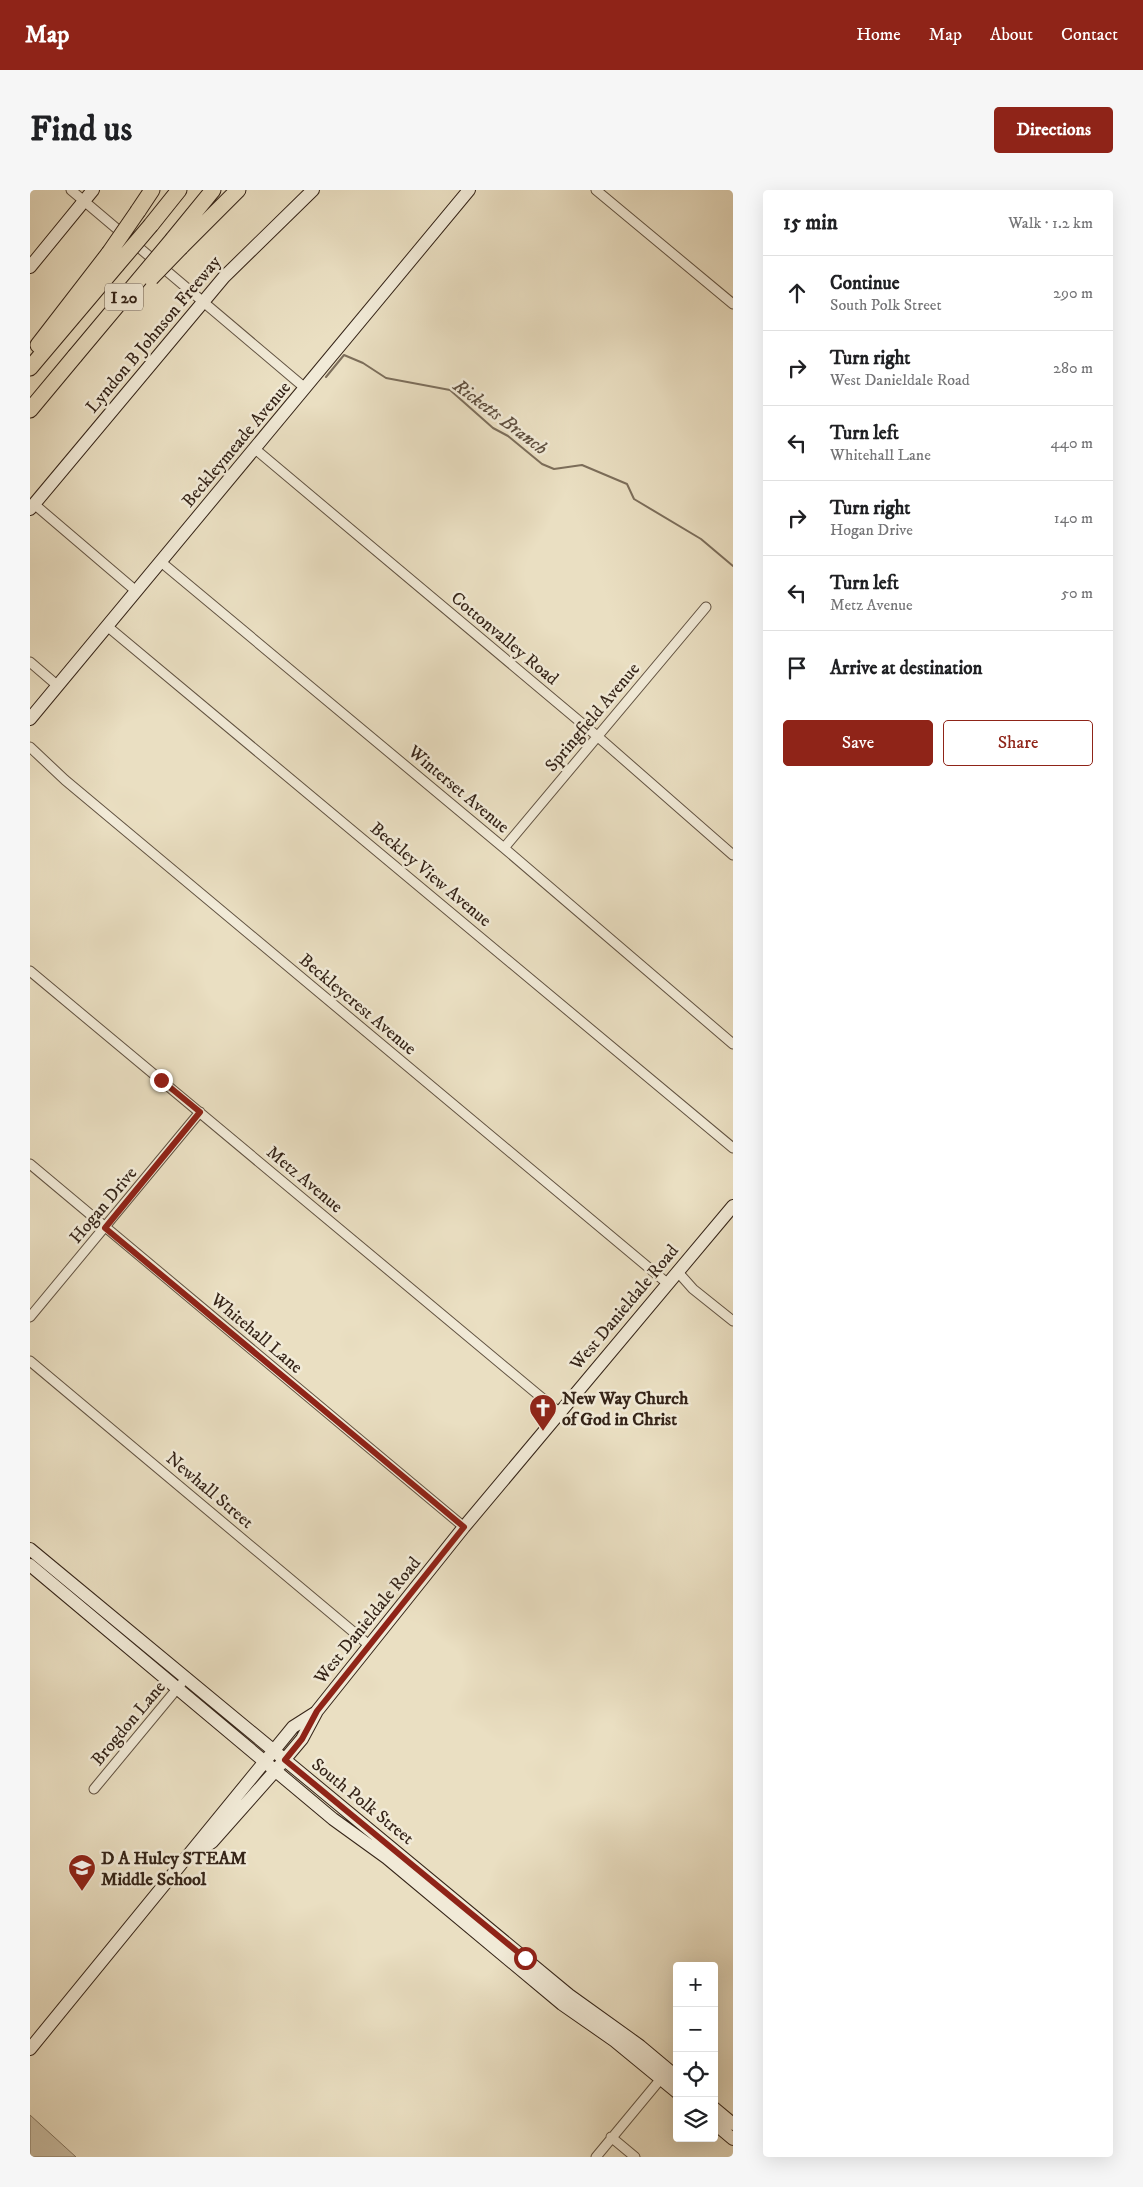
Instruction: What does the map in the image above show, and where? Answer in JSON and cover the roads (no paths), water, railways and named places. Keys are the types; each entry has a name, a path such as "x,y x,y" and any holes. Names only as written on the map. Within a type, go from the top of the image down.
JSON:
{"highway":[{"path":"30,356 113,259 152,190"},
{"path":"177,243 214,190"},
{"path":"30,410 75,356 177,243 238,190"},
{"name":"I 20","path":"30,368 113,259 150,225 178,192"}],"street":[{"path":"71,190 305,388"},
{"path":"30,267 93,190"},
{"name":"Lyndon B Johnson Freeway","path":"32,507 230,270 313,190"},
{"name":"Beckleymeade Avenue","path":"30,719 469,190"},
{"path":"596,190 733,304"},
{"name":"Cottonvalley Road","path":"255,449 597,736 733,854"},
{"path":"32,507 136,591"},
{"name":"Winterset Avenue","path":"161,562 504,848 733,1044"},
{"name":"Springfield Avenue","path":"504,848 706,607"},
{"name":"Beckley View Avenue","path":"108,626 733,1148"},
{"path":"30,662 58,686"},
{"name":"Beckleycrest Avenue","path":"30,747 65,780 667,1283"},
{"name":"Metz Avenue","path":"30,971 560,1413"},
{"name":"Hogan Drive","path":"30,1317 200,1112"},
{"name":"Whitehall Lane","path":"30,1164 464,1527"},
{"name":"West Danieldale Road","path":"187,1859 212,1842 285,1760 302,1739 317,1711 464,1527 733,1206"},
{"path":"677,1271 693,1289 733,1321"},
{"name":"Newhall Street","path":"30,1360 369,1645"},
{"name":"South Polk Street","path":"33,1559 106,1611 285,1760 391,1853 569,1995 640,2046 669,2075"},
{"name":"South Polk Street","path":"33,1559 98,1622 332,1819 391,1853"},
{"path":"98,1622 106,1611"},
{"name":"Brogdon Lane","path":"94,1789 186,1678"},
{"name":"West Danieldale Road","path":"30,2049 293,1727 317,1711"},
{"path":"596,2157 669,2075"},
{"path":"718,2111 733,2124"},
{"path":"718,2126 733,2139"},
{"path":"612,2138 635,2157"}],"waterway":[{"name":"Ricketts Branch","path":"326,377 344,355 363,363 386,378 450,390 493,428 508,436 542,464 554,469 582,465 627,484 634,499 701,539 733,566"}],"place":[{"name":"New Way Church of God in Christ","path":"543,1432"},
{"name":"D A Hulcy STEAM Middle School","path":"82,1892"}]}
